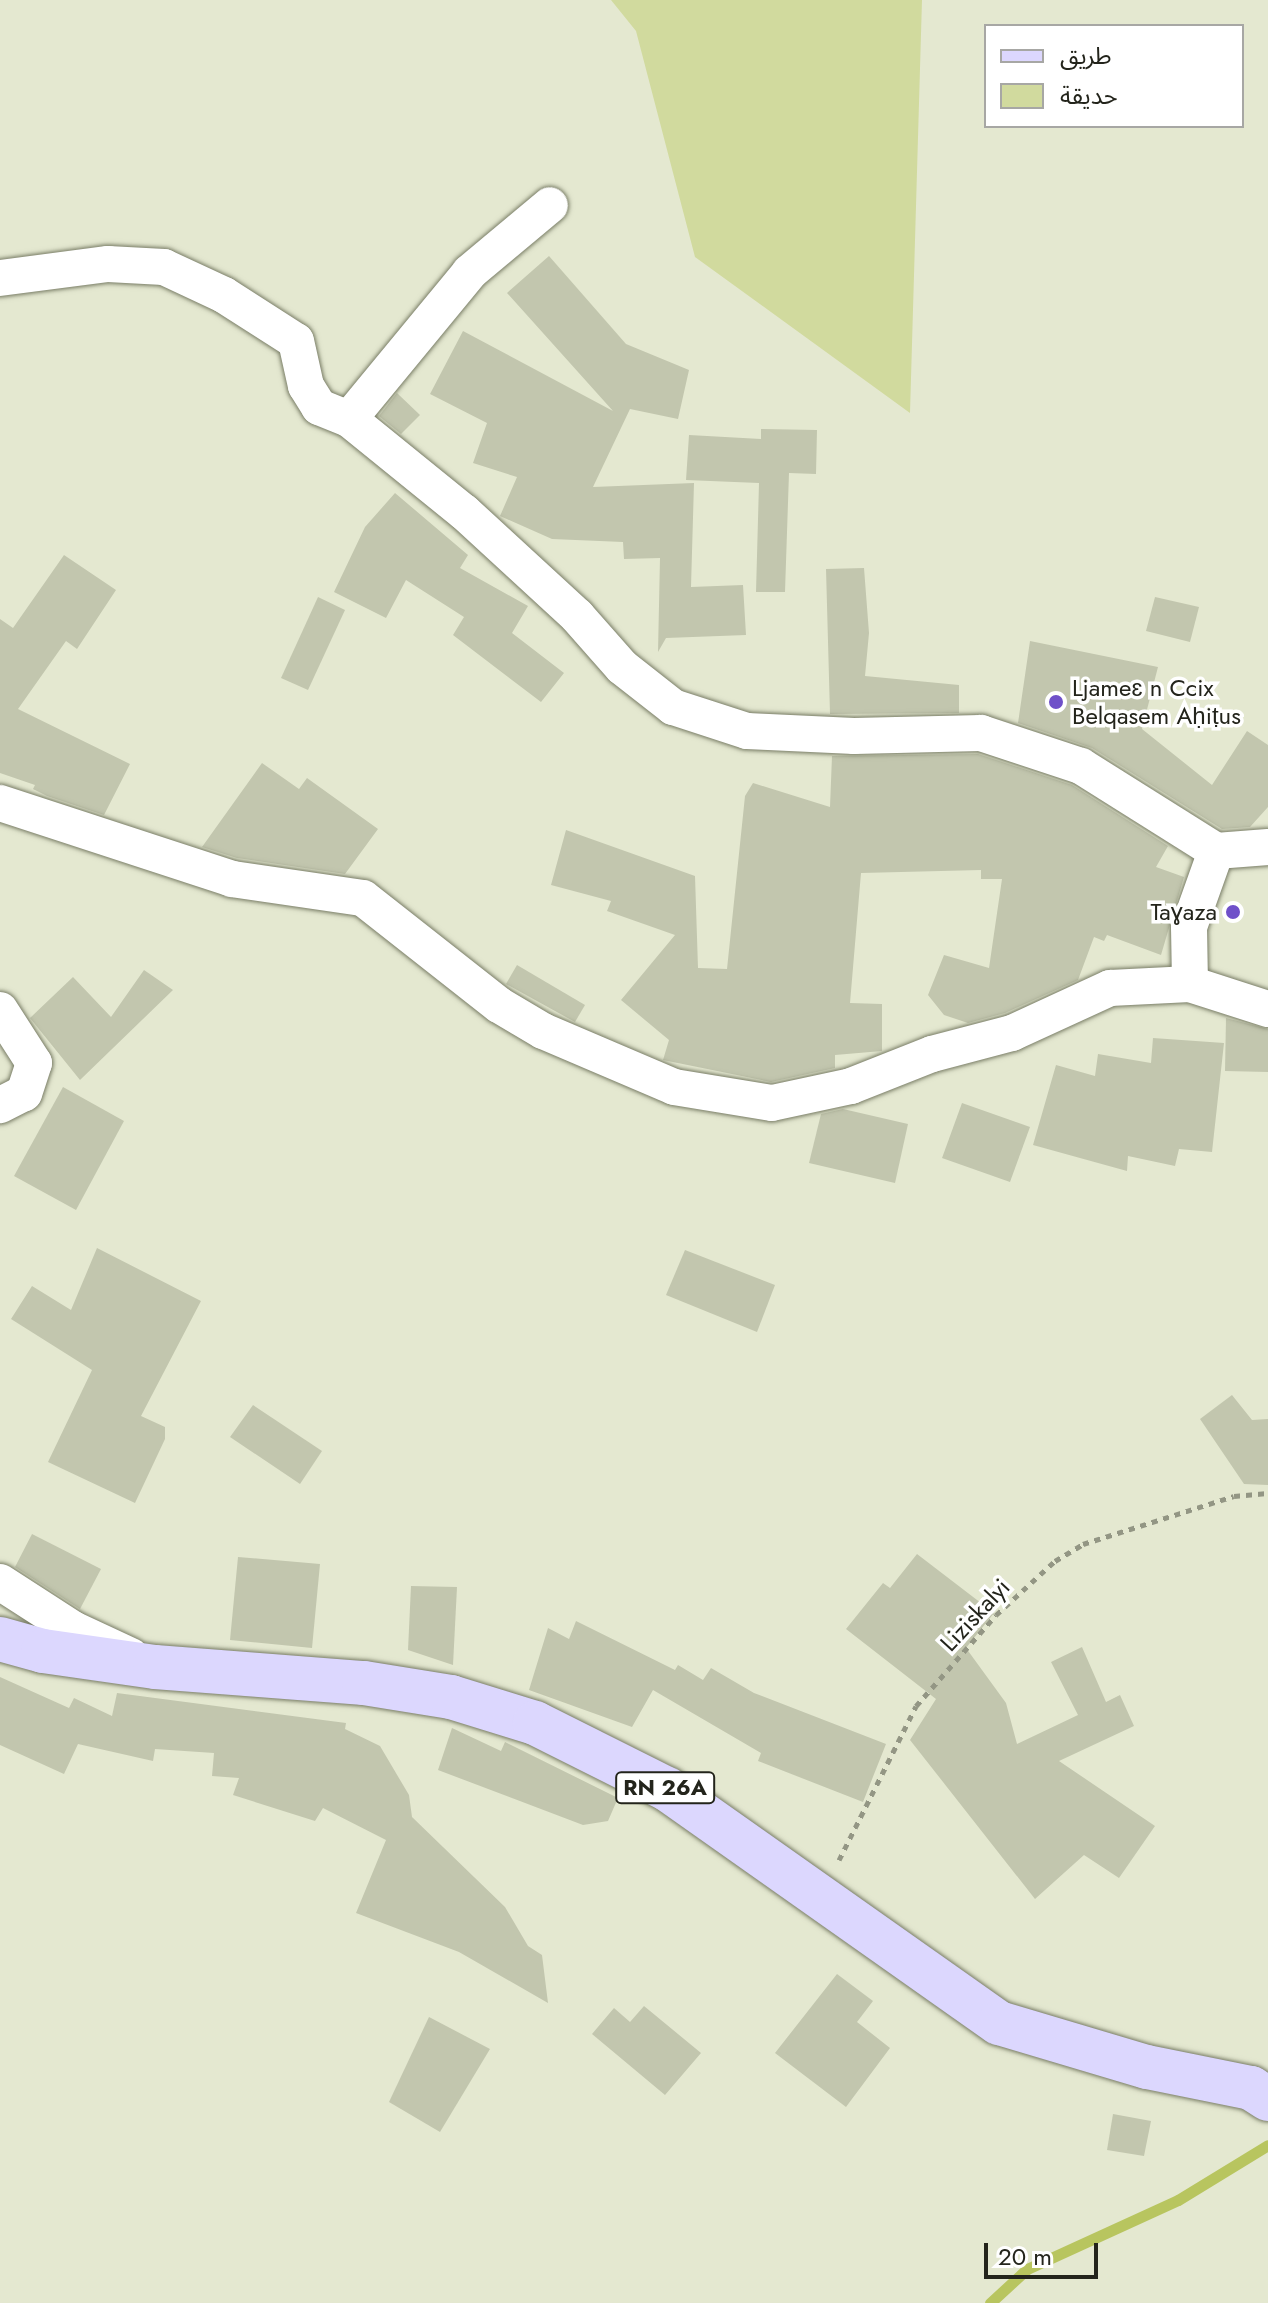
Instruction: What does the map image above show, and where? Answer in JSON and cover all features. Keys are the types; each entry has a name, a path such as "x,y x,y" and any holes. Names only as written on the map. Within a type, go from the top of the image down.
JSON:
{"main road":[{"name":"RN 26A","path":"0,1639 43,1651 155,1667 364,1683 451,1697 535,1723 667,1789 999,2023 1147,2067 1251,2088 1268,2099"}],"street":[{"path":"349,419 470,272 550,205"},
{"path":"0,278 108,264 164,267 224,295 296,341 306,386 319,407 349,419 464,512 577,616 622,667 673,707 747,731 854,736 981,733 1081,766 1216,851 1268,847"},
{"path":"0,803 232,879 363,898 499,1005 543,1031 674,1087 772,1103 851,1086 932,1054 1012,1033 1110,988 1190,984 1268,1009"},
{"path":"1190,984 1189,927 1216,851"},
{"path":"0,1010 34,1063 24,1093 0,1105"},
{"path":"0,1582 73,1629 155,1667"}],"path":[{"name":"Liziskalyi","path":"816,1894 871,1802 916,1706 1031,1582 1083,1544 1234,1496 1268,1493"}],"green space":[{"path":"611,0 922,0 910,413 695,257 636,31"}],"building":[{"path":"549,256 626,344 689,370 678,419 630,409 593,487 694,483 691,587 743,585 746,635 666,638 658,652 660,558 624,559 623,542 552,539 500,516 517,477 473,463 487,423 430,394 463,331 613,411 507,293"},
{"path":"397,393 420,415 401,434 379,416"},
{"path":"761,429 817,430 816,474 789,473 785,592 756,592 759,483 686,480 689,435 761,439"},
{"path":"395,493 468,555 460,568 528,606 512,633 564,673 541,702 453,635 464,617 406,580 386,618 334,592 365,527"},
{"path":"64,555 116,590 77,649 66,641 18,709 130,764 104,815 47,796 33,789 35,785 0,773 0,619 13,628"},
{"path":"864,568 869,633 865,676 959,685 959,713 830,714 826,569"},
{"path":"318,597 345,610 308,690 281,678"},
{"path":"1155,597 1199,607 1190,642 1146,631"},
{"path":"1030,641 1158,667 1142,729 1212,785 1247,731 1268,745 1268,807 1250,827 1222,829 1092,748 1018,723"},
{"path":"978,754 1072,785 1168,846 1156,867 1184,877 1161,955 1107,935 1104,941 1094,937 1078,980 1005,1013 968,1023 944,1015 928,995 944,955 989,968 1002,879 981,879 981,870 861,873 850,1003 882,1004 882,1051 835,1055 835,1068 771,1082 663,1060 669,1040 621,1000 675,935 607,911 611,901 551,885 566,830 695,876 698,968 727,969 745,796 753,783 830,807 832,756"},
{"path":"262,763 299,789 307,778 378,829 345,874 237,858 202,847"},
{"path":"517,965 585,1005 575,1022 506,984"},
{"path":"144,970 173,990 80,1080 30,1018 73,977 111,1017"},
{"path":"1226,1018 1268,1029 1268,1072 1225,1071"},
{"path":"1153,1038 1224,1043 1212,1152 1179,1149 1175,1166 1128,1156 1127,1171 1033,1145 1056,1065 1095,1076 1098,1054 1151,1063"},
{"path":"63,1087 124,1121 76,1210 14,1176"},
{"path":"962,1103 1030,1127 1010,1182 942,1158"},
{"path":"843,1109 908,1124 895,1183 809,1163 821,1114"},
{"path":"97,1248 201,1301 141,1416 165,1427 165,1439 135,1503 48,1462 92,1370 11,1319 32,1286 71,1310"},
{"path":"685,1250 775,1285 757,1332 666,1295"},
{"path":"1232,1395 1252,1420 1268,1419 1268,1485 1244,1484 1200,1419"},
{"path":"253,1405 322,1451 300,1484 230,1437"},
{"path":"32,1534 101,1569 80,1609 15,1567"},
{"path":"917,1554 994,1613 966,1648 1006,1703 1017,1744 1078,1715 1051,1662 1082,1647 1106,1702 1120,1695 1134,1726 1059,1761 1155,1826 1119,1878 1084,1855 1035,1899 910,1740 936,1699 846,1629 883,1583 890,1588"},
{"path":"238,1557 320,1564 312,1648 230,1640"},
{"path":"411,1586 457,1587 453,1665 408,1650"},
{"path":"576,1621 675,1670 678,1665 703,1680 711,1668 754,1693 886,1744 863,1802 758,1761 761,1753 653,1690 632,1727 529,1690 548,1628 569,1639"},
{"path":"0,1677 69,1708 74,1698 112,1716 117,1693 346,1723 345,1729 380,1746 409,1795 412,1817 505,1907 528,1946 542,1955 548,2003 459,1952 356,1913 386,1840 323,1808 315,1821 233,1795 239,1778 212,1776 214,1753 155,1749 153,1761 78,1744 64,1774 0,1745"},
{"path":"452,1728 501,1751 505,1742 618,1798 608,1821 583,1825 438,1770"},
{"path":"837,1974 873,2001 857,2022 890,2048 846,2107 775,2053"},
{"path":"644,2006 701,2053 665,2095 592,2034 614,2008 630,2022"},
{"path":"429,2017 490,2049 440,2132 389,2102"},
{"path":"1113,2114 1151,2121 1144,2156 1107,2150"}],"waterway":[{"path":"990,2303 1027,2269 1178,2200 1268,2145"}],"place":[{"name":"Ljameɛ n Ccix Belqasem Aḥiṭus","path":"1056,702"},
{"name":"Taɣaza","path":"1233,912"}]}
